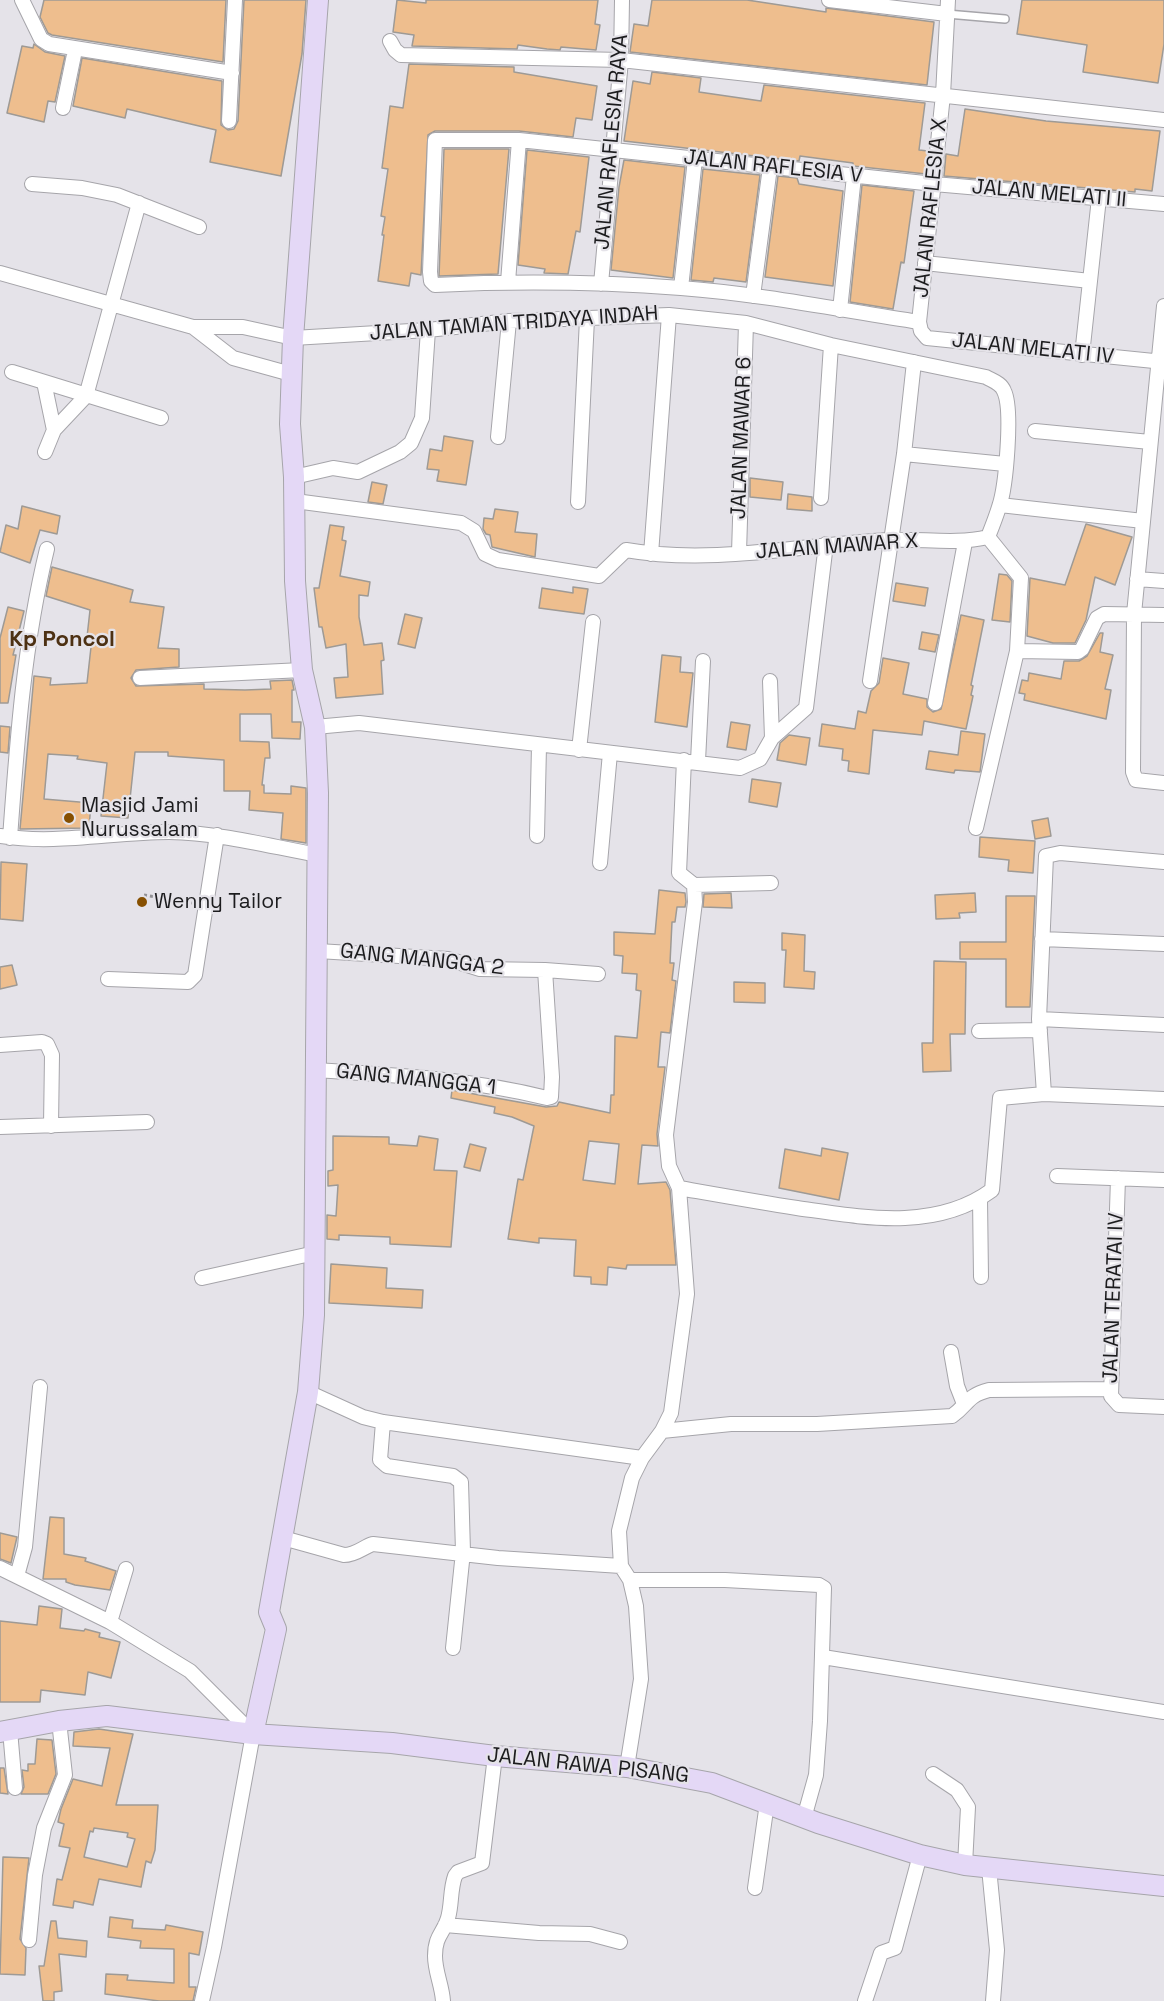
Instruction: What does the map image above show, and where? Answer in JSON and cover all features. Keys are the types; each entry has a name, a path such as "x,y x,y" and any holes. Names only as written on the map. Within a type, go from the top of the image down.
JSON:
{"street":[{"path":"22,0 44,42 75,50 232,73"},
{"path":"229,121 235,0"},
{"path":"202,2001 253,1734 276,1629 269,1612 308,1392 314,1315 318,951 315,727 302,670 295,581 295,501 290,424 293,338 318,0"},
{"name":"JALAN RAFLESIA RAYA","path":"601,284 621,60 622,0"},
{"path":"829,0 947,7"},
{"name":"JALAN RAFLESIA X","path":"919,322 944,95 947,7"},
{"path":"390,40 395,50 401,55 621,60 1164,120"},
{"path":"63,108 75,50"},
{"name":"JALAN RAFLESIA V","path":"508,282 432,283 430,272 436,139 519,140 934,184"},
{"path":"519,140 508,282 681,288 753,296 919,322"},
{"path":"681,288 695,159"},
{"path":"753,296 770,167"},
{"path":"840,310 854,176"},
{"path":"32,184 82,188 139,203 200,227"},
{"name":"JALAN MELATI II","path":"934,184 1164,204"},
{"path":"1082,355 1099,198"},
{"path":"45,452 54,430 86,396 139,203"},
{"path":"925,263 1090,281"},
{"path":"0,273 193,327 233,358 291,374"},
{"path":"1164,306 1161,362 1149,442 1134,614 1132,772 1136,780 1164,783"},
{"path":"651,554 669,315"},
{"name":"JALAN TAMAN TRIDAYA INDAH","path":"193,327 243,327 293,338 428,330 509,321 669,315 746,323 831,345 986,377 998,383 1004,391 1008,404 1000,505"},
{"path":"578,502 587,319"},
{"path":"498,437 509,321"},
{"name":"JALAN MELATI IV","path":"919,322 921,331 927,338 1161,362"},
{"name":"JALAN MAWAR 6","path":"739,553 746,323"},
{"path":"294,477 333,468 358,472 400,452 411,443 422,418 428,330"},
{"path":"821,498 831,345"},
{"path":"870,681 904,454 914,362"},
{"path":"12,372 161,418"},
{"path":"44,382 54,430"},
{"path":"1035,431 1149,442"},
{"path":"904,454 1005,464"},
{"name":"JALAN MAWAR X","path":"295,501 461,523 474,531 485,554 498,560 599,576 626,550 651,554 739,553 891,540 965,543 988,537"},
{"path":"976,828 1017,651 1021,578 988,537 1000,505 1143,521"},
{"path":"935,704 965,543"},
{"path":"315,727 359,723 539,746 691,760 740,768 760,759 772,738 801,715 806,708 826,544"},
{"path":"47,549 37,590 5,837 93,839 167,832 217,835 318,855"},
{"path":"1137,579 1164,581"},
{"path":"1017,651 1078,652 1082,649 1100,616 1164,615"},
{"path":"579,750 592,622"},
{"path":"703,662 679,873 693,885 771,883"},
{"path":"141,678 302,670"},
{"path":"770,681 772,738"},
{"path":"537,836 539,746"},
{"path":"600,863 610,753"},
{"path":"108,979 188,982 195,975 217,835"},
{"path":"1044,1094 1040,1025 1046,856 1060,853 1164,862"},
{"path":"627,1767 641,1679 636,1606 630,1580 621,1566 619,1532 632,1478 671,1413 687,1294 679,1188 669,1166 666,1135 695,902 693,885"},
{"path":"1042,939 1164,944"},
{"name":"GANG MANGGA 2","path":"318,951 448,959 480,969 598,974"},
{"name":"GANG MANGGA 1","path":"317,1070 432,1078 551,1097 552,1077 545,970"},
{"path":"979,1031 1040,1025 1164,1025"},
{"path":"0,1045 42,1042 47,1044 52,1055 51,1126"},
{"path":"679,1188 766,1204 892,1219 916,1218 980,1198 993,1187 999,1100 1044,1094 1164,1099"},
{"path":"0,1127 147,1122"},
{"path":"1057,1176 1164,1180"},
{"name":"JALAN TERATAI IV","path":"1118,1178 1111,1396 1119,1405 1164,1407"},
{"path":"980,1198 981,1277"},
{"path":"202,1278 315,1253"},
{"path":"951,1352 957,1386 964,1404"},
{"path":"17,1576 25,1547 40,1386"},
{"path":"662,1431 731,1424 817,1424 952,1416 962,1409 974,1394 988,1390 1111,1389"},
{"path":"308,1392 363,1417 383,1422 642,1458"},
{"path":"383,1422 380,1460 387,1466 453,1476 461,1482 463,1552 453,1648"},
{"path":"282,1538 344,1555 351,1555 363,1547 374,1544 463,1552 498,1558 621,1566"},
{"path":"0,1568 110,1622 190,1671 253,1734"},
{"path":"110,1622 126,1569"},
{"path":"630,1580 725,1580 819,1585 825,1594 816,1775 804,1818"},
{"path":"823,1657 1164,1712"},
{"name":"JALAN RAWA PISANG","path":"5,1731 59,1721 107,1716 253,1734 392,1743 495,1756 627,1767 695,1778 804,1818 920,1855 965,1865 1164,1886"},
{"path":"29,1940 35,1875 44,1828 65,1775 59,1721"},
{"path":"5,1731 15,1788"},
{"path":"443,2001 437,1981 434,1955 437,1935 446,1925 454,1876 458,1872 482,1863 495,1756"},
{"path":"933,1774 957,1790 968,1807 965,1865"},
{"path":"754,1888 767,1803"},
{"path":"865,2001 881,1953 895,1948 920,1855"},
{"path":"989,1868 997,1950 993,2001"},
{"path":"446,1925 539,1933 590,1934 620,1942"}],"lane":[{"path":"947,7 1005,20"}],"path":[{"path":"144,895 206,905"}],"building":[{"path":"44,0 226,0 223,62 52,35 48,33 40,17"},
{"path":"244,0 306,0 302,54 281,176 210,162 216,130 127,109 125,118 73,106 82,58 222,81 221,125 228,130 234,129 238,121"},
{"path":"397,0 426,3 426,0 598,0 595,24 600,25 596,50 561,47 560,50 518,45 517,49 412,46 414,35 393,32"},
{"path":"652,0 747,0 826,12 826,8 934,22 927,85 630,52 634,24 648,26"},
{"path":"1022,0 1164,0 1164,44 1158,83 1083,72 1087,45 1017,34"},
{"path":"34,44 45,52 65,56 55,102 48,101 44,122 7,113 22,46 33,48"},
{"path":"409,64 514,67 514,72 597,86 592,120 576,118 573,137 519,131 435,131 428,135 421,275 411,273 409,286 378,281 385,217 381,216 388,169 382,168 390,106 403,108"},
{"path":"652,72 701,78 699,92 761,101 764,85 925,103 919,150 928,151 926,174 853,166 853,163 800,156 799,161 624,141 633,81 650,84"},
{"path":"965,109 1046,121 1160,131 1152,191 1135,189 1135,192 944,176 946,154 958,156"},
{"path":"444,149 509,149 498,274 439,276"},
{"path":"527,150 589,157 580,232 576,231 568,274 544,273 545,269 518,265"},
{"path":"624,160 685,167 673,278 611,270"},
{"path":"703,169 760,175 746,282 714,278 713,282 691,280"},
{"path":"778,176 797,178 799,184 843,191 833,286 765,277"},
{"path":"862,185 914,191 904,263 901,262 893,309 850,302"},
{"path":"444,436 473,441 466,485 437,481 439,470 427,469 430,449 442,451"},
{"path":"750,478 783,482 781,500 750,497"},
{"path":"372,482 387,485 383,504 368,502"},
{"path":"788,494 812,497 812,511 787,509"},
{"path":"22,506 60,516 57,534 40,530 30,563 0,552 6,525 18,529"},
{"path":"495,509 518,512 515,532 537,534 535,557 492,547 490,535 486,534 483,529 484,518 493,519"},
{"path":"1086,524 1132,537 1115,585 1095,577 1086,620 1075,643 1053,643 1027,636 1030,578 1065,585"},
{"path":"330,525 344,527 342,540 346,541 340,576 370,582 368,596 359,595 359,617 364,645 382,643 383,694 336,698 334,678 348,677 346,644 326,648 322,627 319,627 314,588 319,588"},
{"path":"52,567 133,590 130,602 164,607 158,648 179,649 179,667 136,670 131,678 136,686 204,684 204,689 271,689 270,681 292,680 294,690 292,690 292,722 301,722 300,739 272,738 271,714 240,714 240,741 269,742 270,758 265,758 262,785 264,785 264,793 291,794 291,786 306,788 306,843 281,839 283,813 249,810 250,791 224,791 224,760 168,756 168,752 135,752 128,818 101,816 107,763 77,759 78,756 48,754 44,799 91,803 89,828 20,829 34,676 51,678 50,685 87,683 92,638 87,637 90,610 46,596"},
{"path":"999,574 1007,575 1012,581 1010,622 992,620"},
{"path":"896,583 928,588 925,606 893,601"},
{"path":"573,587 588,589 584,614 539,608 542,588 573,593"},
{"path":"8,607 24,611 13,655 16,655 8,703 0,703 0,638"},
{"path":"405,614 422,618 415,648 398,644"},
{"path":"961,615 984,620 971,685 973,696 966,729 924,721 922,735 873,730 869,774 848,771 849,761 842,760 843,749 819,746 822,724 855,729 858,711 866,713 871,691 879,683 883,658 909,663 903,694 927,699 927,707 933,712 941,709"},
{"path":"922,632 939,635 935,652 919,649"},
{"path":"1100,633 1103,633 1100,652 1113,655 1105,689 1111,690 1106,719 1024,700 1025,694 1019,693 1022,680 1028,681 1029,673 1061,679 1064,661 1079,661 1087,656"},
{"path":"662,655 681,657 680,672 693,673 687,727 655,722"},
{"path":"731,722 750,725 746,750 727,747"},
{"path":"0,726 10,727 8,753 0,752"},
{"path":"961,731 985,734 980,772 955,770 954,773 926,769 929,751 958,755"},
{"path":"789,735 810,738 806,765 777,760 780,743"},
{"path":"752,779 781,783 777,807 749,802"},
{"path":"1048,818 1051,836 1035,839 1032,821"},
{"path":"980,837 1035,841 1033,873 1008,871 1009,860 979,857"},
{"path":"1,862 27,864 23,921 0,919"},
{"path":"659,890 685,893 685,907 677,907 675,922 672,922 670,963 674,963 672,980 676,981 670,1033 661,1032 658,1067 665,1067 657,1134 658,1146 642,1145 638,1184 666,1182 670,1190 676,1265 627,1265 626,1269 608,1267 607,1285 591,1284 591,1277 574,1276 576,1240 539,1238 539,1243 508,1239 518,1179 523,1180 534,1126 494,1113 495,1107 451,1098 452,1090 546,1107 557,1106 559,1102 610,1113 611,1095 614,1095 615,1036 637,1038 641,991 636,990 637,974 622,973 623,956 614,955 614,932 655,934","holes":["589,1141 619,1144 615,1184 583,1180"]},
{"path":"731,893 732,908 703,907 704,894"},
{"path":"975,893 976,912 959,913 960,918 936,919 935,895"},
{"path":"1006,896 1035,896 1030,1007 1006,1007 1006,959 960,959 960,942 1006,942"},
{"path":"782,933 805,935 804,971 815,972 814,989 784,987 786,950 782,950"},
{"path":"934,961 966,962 965,1034 950,1034 951,1071 923,1072 922,1043 933,1043"},
{"path":"12,965 17,985 0,989 0,967"},
{"path":"734,982 765,983 765,1003 734,1002"},
{"path":"333,1136 389,1137 389,1144 417,1146 419,1136 438,1139 434,1170 457,1171 451,1247 390,1244 390,1237 339,1235 339,1240 327,1239 327,1215 336,1216 338,1185 328,1186 328,1171 333,1170"},
{"path":"470,1144 486,1148 480,1171 464,1167"},
{"path":"822,1148 848,1153 839,1200 779,1188 785,1149 821,1156"},
{"path":"331,1264 387,1268 386,1288 423,1290 422,1308 329,1303"},
{"path":"50,1517 64,1518 64,1554 86,1558 85,1561 116,1571 110,1590 75,1585 66,1582 66,1579 43,1579"},
{"path":"0,1533 17,1537 11,1563 0,1559"},
{"path":"39,1606 62,1609 60,1628 84,1631 85,1629 100,1633 99,1637 120,1642 111,1678 88,1672 85,1695 41,1690 40,1702 0,1702 0,1621 37,1625"},
{"path":"99,1729 133,1734 116,1805 158,1805 155,1850 151,1863 146,1861 141,1887 99,1879 93,1905 74,1901 73,1908 53,1905 57,1879 62,1880 70,1848 59,1846 64,1824 58,1822 61,1809 73,1779 102,1786 110,1748 73,1746 74,1732","holes":["94,1828 128,1833 127,1837 135,1839 127,1867 84,1857 90,1831 93,1832"]},
{"path":"37,1739 52,1740 56,1774 48,1794 21,1794 24,1787 22,1770 28,1771 28,1764 35,1764"},
{"path":"0,1768 4,1768 8,1794 0,1793"},
{"path":"3,1857 29,1858 20,1939 26,1948 25,1975 0,1974"},
{"path":"110,1917 133,1920 132,1928 165,1930 166,1925 203,1932 199,1955 189,1953 189,1987 196,1987 193,2001 159,2001 105,1994 106,1974 128,1975 127,1980 174,1983 174,1949 140,1948 141,1941 108,1937"},
{"path":"51,1921 56,1921 58,1938 87,1941 86,1957 59,1954 62,1991 54,1992 54,2001 43,2001 39,1966 44,1966"}],"place":[{"name":"Masjid Jami Nurussalam","path":"69,818"},
{"name":"Wenny Tailor","path":"142,902"}],"district":[{"name":"Kp Poncol","path":"62,640"}]}
